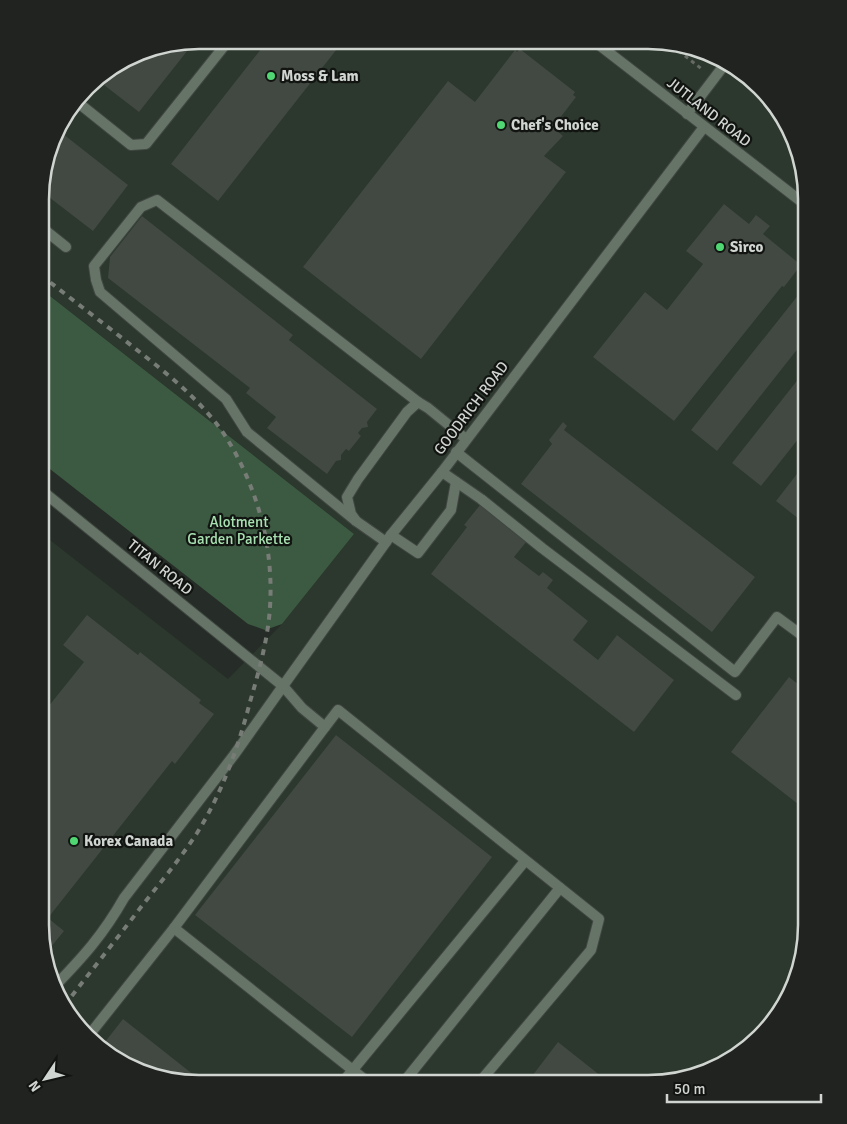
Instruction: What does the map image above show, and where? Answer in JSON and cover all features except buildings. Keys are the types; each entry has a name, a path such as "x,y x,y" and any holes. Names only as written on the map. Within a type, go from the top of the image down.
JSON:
{"street":[{"path":"81,105 131,144 146,144 222,49"},
{"name":"JUTLAND ROAD","path":"604,49 798,199"},
{"path":"687,114 722,68"},
{"name":"GOODRICH ROAD","path":"60,981 93,946 112,920 124,898 234,755 388,539 442,472 704,127"},
{"path":"456,482 451,510 418,553 356,521 247,432 226,398 100,292 94,266 141,207 157,200 466,439"},
{"path":"49,233 66,247"},
{"path":"356,521 351,514 346,497 407,412 418,402"},
{"path":"456,452 736,672 777,617 798,632"},
{"path":"442,472 481,499 542,548 736,695"},
{"name":"TITAN ROAD","path":"49,496 283,686"},
{"path":"283,686 302,708 325,727"},
{"path":"93,1031 174,928 338,710 600,919 591,950 486,1075"},
{"path":"348,1075 526,861"},
{"path":"409,1075 560,888"},
{"path":"174,928 359,1075"}],"path":[{"path":"681,53 714,78"}],"shaded area":[{"path":"199,49 668,50 706,60 740,80 767,107 783,132 790,150 797,179 798,935 790,974 783,992 761,1024 732,1050 715,1060 697,1067 668,1074 648,1075 179,1074 141,1064 124,1055 100,1038 74,1009 64,992 57,974 50,945 49,539 228,679 282,624 354,534 49,295 50,179 60,141 80,107 100,86 132,64 160,54 179,50"}],"green space":[{"name":"Alotment Garden Parkette","path":"49,295 354,534 282,624 265,630 248,624 49,468"}],"railway":[{"path":"49,281 169,376 215,421 236,454 254,495 266,539 271,584 269,619 260,667 235,753 222,786 206,818 184,852 69,1000"}],"place":[{"name":"Moss & Lam","path":"271,76"},
{"name":"Chef's Choice","path":"501,125"},
{"name":"Sirco","path":"720,247"},
{"name":"Korex Canada","path":"74,841"}]}
